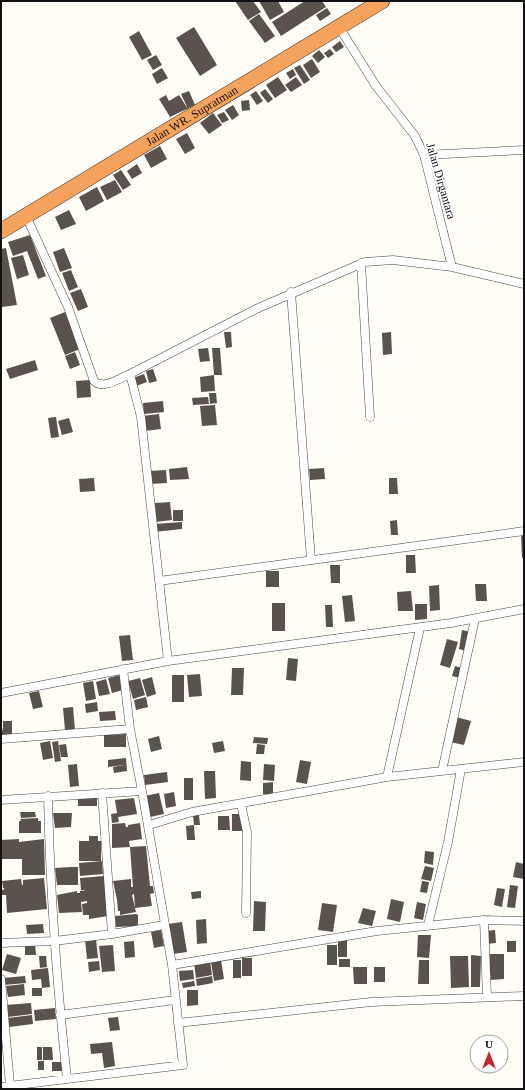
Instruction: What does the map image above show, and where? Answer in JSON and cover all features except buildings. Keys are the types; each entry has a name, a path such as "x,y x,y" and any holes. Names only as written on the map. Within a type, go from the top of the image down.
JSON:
{"highway":[{"name":"Jalan WR. Supratman","path":"1,232 382,1"}],"street":[{"name":"Jalan Dirgantara","path":"339,27 376,86 412,130 424,155 452,267"},
{"path":"424,155 524,150"},
{"path":"26,216 68,307 94,381 103,385 130,374 256,309 361,263 393,260 452,267 524,284"},
{"path":"361,263 370,417"},
{"path":"292,292 311,560"},
{"path":"130,374 141,417 168,661"},
{"path":"159,581 524,531"},
{"path":"1,693 168,661 420,628 524,609"},
{"path":"442,771 475,619"},
{"path":"387,777 420,628"},
{"path":"1,1087 183,1065 172,965 164,925 149,825 130,729 123,669"},
{"path":"1,739 130,729"},
{"path":"149,825 192,812 387,777 524,762"},
{"path":"428,925 448,842 461,769"},
{"path":"1,800 142,791"},
{"path":"102,793 112,934"},
{"path":"48,796 49,870 60,1015 67,1079"},
{"path":"241,804 246,832 246,913"},
{"path":"484,920 487,996"},
{"path":"172,965 377,931 484,920 524,921"},
{"path":"1,943 54,941 112,934 164,925"},
{"path":"1,980 10,1086"},
{"path":"178,1022 371,1002 487,996 524,996"},
{"path":"60,1015 175,1000"}]}
